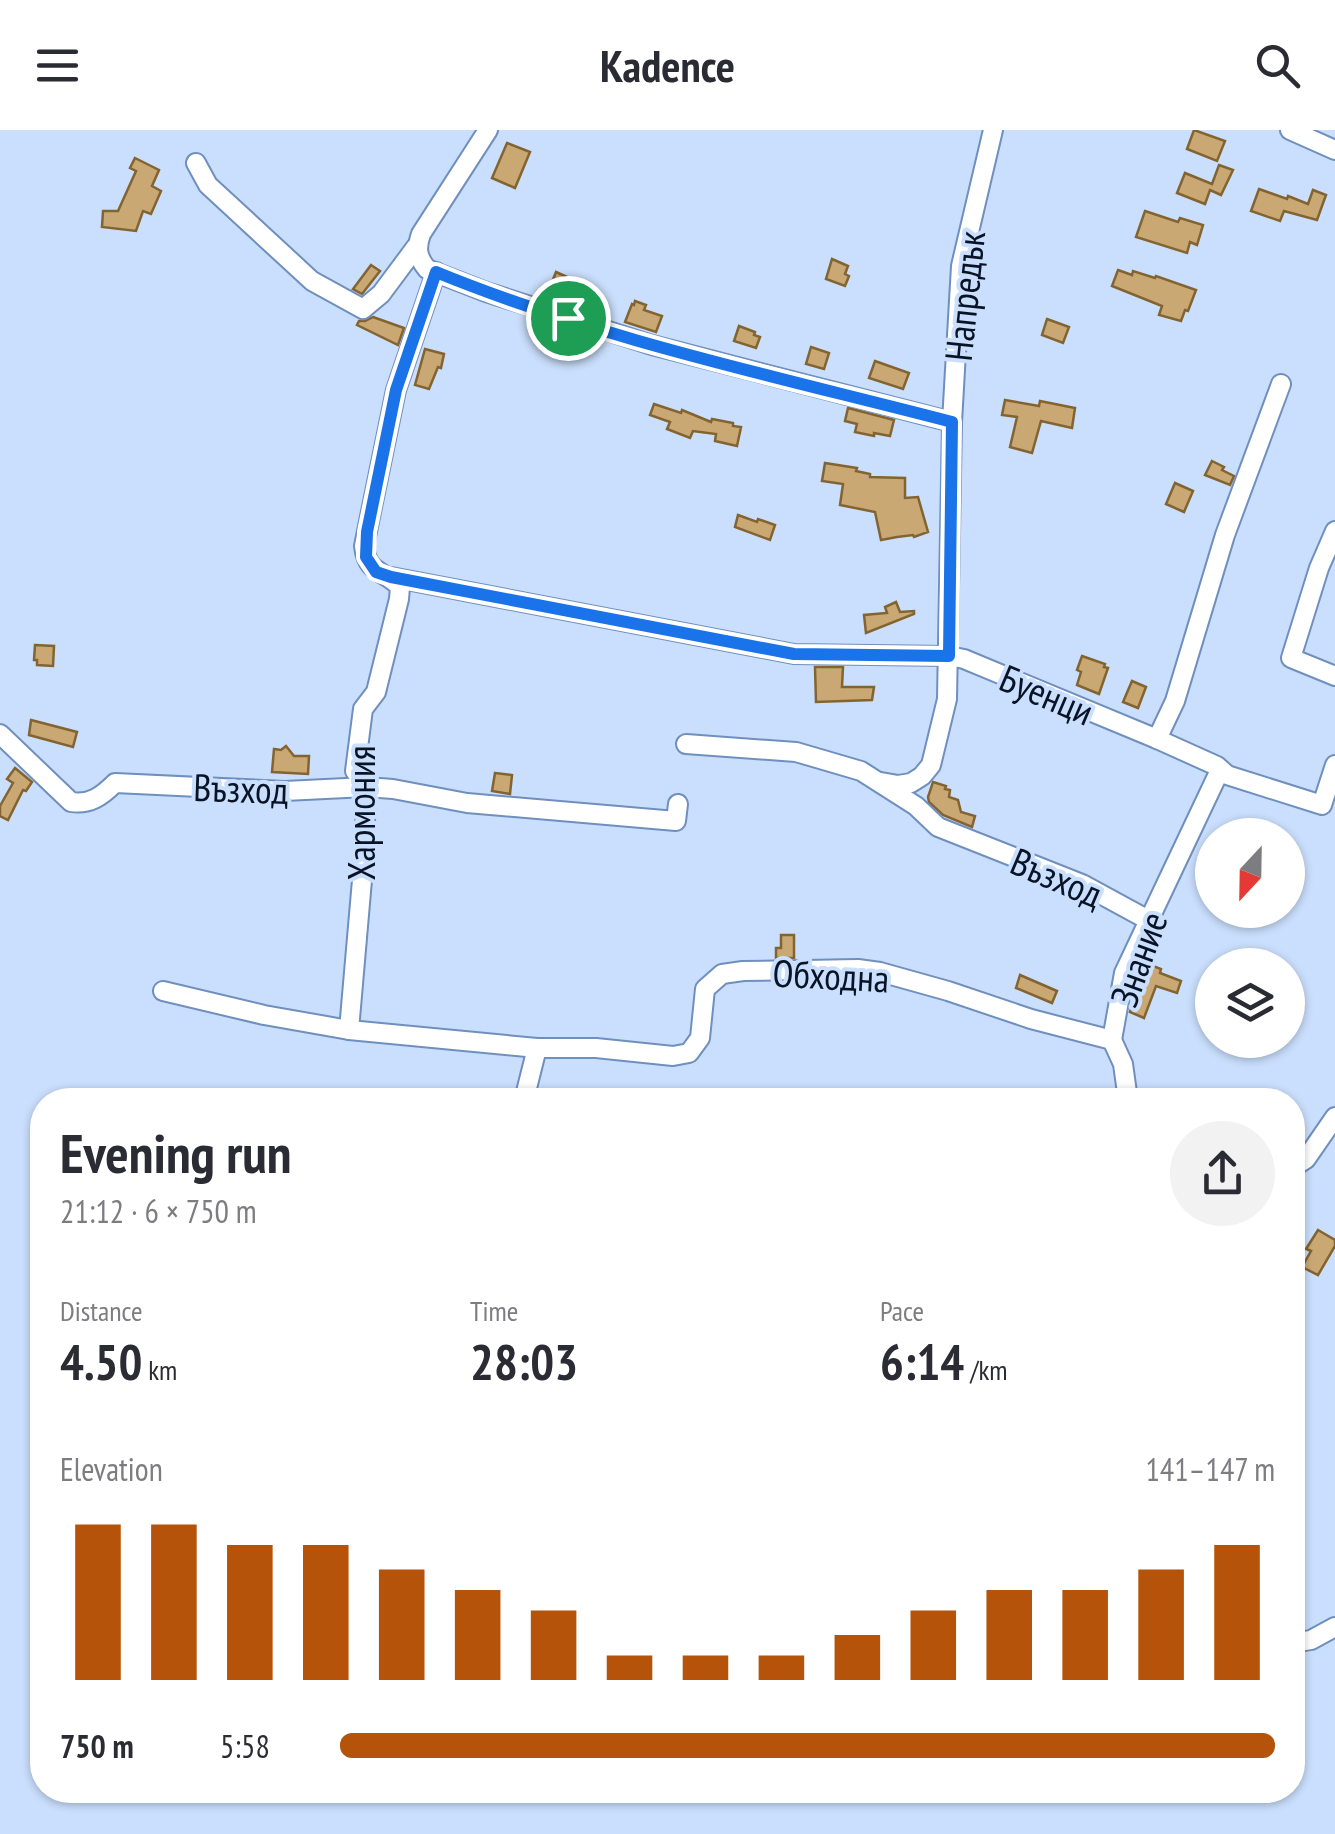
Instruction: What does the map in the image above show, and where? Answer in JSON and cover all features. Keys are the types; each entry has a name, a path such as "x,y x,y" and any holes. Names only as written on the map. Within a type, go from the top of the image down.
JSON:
{"street":[{"path":"391,577 376,572 364,546 425,260 421,234 488,130"},
{"name":"Напредък","path":"881,782 898,785 922,776 930,765 947,699 952,422 960,266 993,130"},
{"path":"1290,130 1335,150"},
{"path":"196,163 208,185 312,280 363,309 425,260"},
{"path":"425,260 486,292 652,345 952,422"},
{"path":"1157,740 1175,701 1225,535 1281,384"},
{"path":"1335,531 1319,568 1292,658 1335,676"},
{"name":"Буенци","path":"391,577 794,654 964,659 1217,766 1228,775 1322,805 1335,765"},
{"name":"Хармония","path":"349,1030 366,787 354,772 362,708 376,692 400,599 400,587 391,577"},
{"name":"Възход","path":"0,734 71,802 79,804 103,795 115,783 285,790 366,787 467,803 676,821 678,804"},
{"name":"Възход","path":"686,744 796,752 869,774 916,806 938,827 1082,884 1150,920"},
{"name":"Знание","path":"1112,1040 1124,973 1220,770"},
{"name":"Обходна","path":"536,1048 596,1048 673,1056 689,1053 700,1038 705,989 722,974 858,969 948,990 1031,1019 1112,1040"},
{"path":"164,991 349,1030 536,1048 527,1088"},
{"path":"1112,1040 1123,1064 1126,1088"},
{"path":"1305,1159 1335,1117"},
{"path":"1305,1641 1335,1627"}],"building":[{"path":"1194,130 1225,141 1217,161 1187,149"},
{"path":"507,143 530,152 515,188 492,178"},
{"path":"135,158 159,170 152,186 161,191 151,214 143,211 136,231 102,227 103,211 118,211 136,171 130,168"},
{"path":"1219,165 1233,170 1221,195 1210,190 1205,204 1177,193 1185,173 1212,184"},
{"path":"1259,189 1308,204 1313,190 1326,195 1317,220 1284,211 1280,221 1251,211"},
{"path":"1145,211 1203,225 1197,245 1190,242 1187,253 1136,237"},
{"path":"832,259 848,266 845,286 826,279"},
{"path":"371,265 380,271 362,294 353,289"},
{"path":"1118,270 1156,276 1196,290 1188,311 1185,310 1181,321 1159,315 1162,306 1112,286"},
{"path":"556,272 567,277 558,302 542,297"},
{"path":"635,301 646,305 644,310 662,316 656,332 625,322"},
{"path":"373,317 404,328 398,345 357,325"},
{"path":"1047,319 1069,327 1063,343 1042,335"},
{"path":"739,326 760,337 756,348 734,341"},
{"path":"811,347 829,353 824,369 806,364"},
{"path":"425,349 444,354 429,389 415,385"},
{"path":"875,361 909,373 903,389 869,378"},
{"path":"1005,400 1075,408 1072,428 1041,421 1032,453 1010,447 1017,417 1002,415"},
{"path":"654,404 741,427 737,446 715,441 716,434 693,431 690,438 667,429 670,422 650,415"},
{"path":"848,408 894,420 890,436 855,432 857,424 845,421"},
{"path":"1212,461 1234,476 1230,485 1205,475"},
{"path":"825,463 857,468 856,471 870,477 905,478 905,498 918,497 928,532 881,540 875,512 840,505 843,484 822,481"},
{"path":"1175,483 1193,491 1184,512 1166,504"},
{"path":"738,515 775,525 770,540 735,527"},
{"path":"896,602 900,612 914,614 866,633 864,615 887,613 885,607"},
{"path":"35,645 54,646 53,666 37,665"},
{"path":"1082,656 1108,668 1099,694 1077,685"},
{"path":"815,667 843,667 842,687 874,687 872,700 816,702"},
{"path":"1132,681 1146,687 1138,708 1123,702"},
{"path":"31,720 77,732 73,747 29,735"},
{"path":"286,746 294,756 309,756 308,774 272,772 274,749"},
{"path":"15,768 32,782 23,790 8,820 0,816 0,806 13,783 7,779"},
{"path":"495,773 512,775 510,794 492,791"},
{"path":"933,782 950,790 949,797 958,800 961,812 975,816 972,827 943,815 929,802"},
{"path":"781,935 794,935 794,958 776,958"},
{"path":"1145,963 1181,981 1177,993 1156,986 1144,1018 1130,1012"},
{"path":"1020,975 1057,991 1052,1003 1016,988"},
{"path":"1318,1230 1335,1240 1318,1275 1305,1268 1311,1251 1306,1249"}],"route":[{"path":"436,272 568,318 652,345 952,422 949,656 794,654 764,650 376,572 364,546 396,390 436,272"}]}
